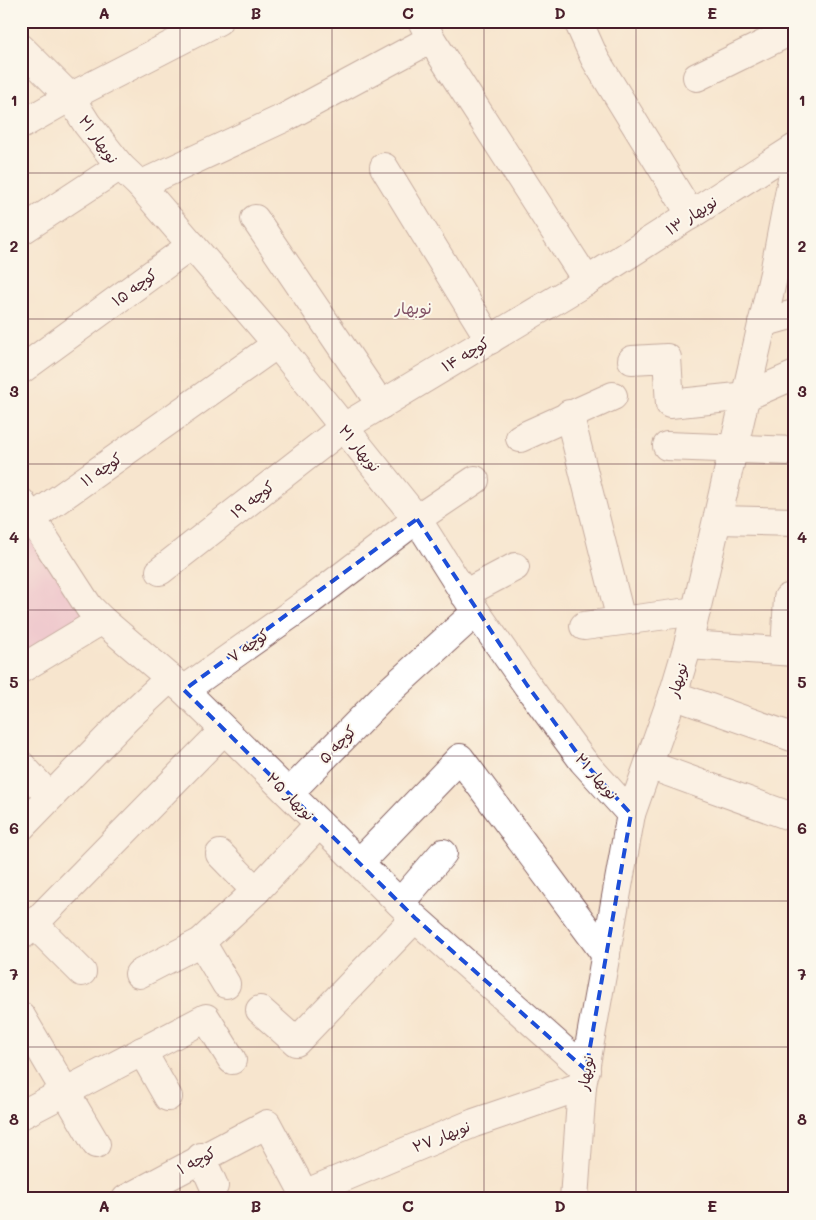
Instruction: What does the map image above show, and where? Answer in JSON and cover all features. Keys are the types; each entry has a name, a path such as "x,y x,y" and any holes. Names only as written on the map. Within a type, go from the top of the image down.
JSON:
{"street":[{"path":"21,125 70,97 218,21"},
{"path":"578,21 595,59 691,215"},
{"path":"697,77 795,28"},
{"path":"140,185 286,117 426,30 587,282"},
{"name":"نوبهار ۲۱","path":"21,48 70,97 87,124 120,166 140,185 277,344 344,427 417,519 470,603 583,761 631,814"},
{"name":"نوبهار ۱۳","path":"587,282 795,148"},
{"name":"نوبهار","path":"572,1198 584,1078 631,814 673,695 688,645 789,212 795,163"},
{"path":"21,231 120,166"},
{"path":"384,167 490,340"},
{"path":"255,219 381,405"},
{"name":"کوچه ۱۵","path":"21,370 192,245"},
{"name":"کوچه ۱۴","path":"344,427 587,282"},
{"path":"762,322 794,314"},
{"name":"کوچه ۱۱","path":"27,510 170,420 277,344"},
{"path":"632,360 667,358 670,404 747,396 795,375"},
{"path":"520,438 569,414 613,396"},
{"path":"569,414 621,620"},
{"name":"کوچه ۱۹","path":"160,571 344,427"},
{"path":"667,446 735,447 795,451"},
{"name":"کوچه ۷","path":"21,827 127,718 177,684 311,600 417,519 475,480"},
{"name":"نوبهار ۲۵","path":"27,510 89,606 102,620 177,684 408,910 584,1078"},
{"path":"718,520 795,522"},
{"name":"کوچه ۵","path":"289,793 385,695 470,603 515,567"},
{"path":"688,645 790,651 788,598"},
{"path":"584,626 696,611"},
{"path":"21,669 102,620"},
{"path":"673,695 795,738"},
{"path":"82,972 29,929 224,730"},
{"path":"360,862 460,758 606,955"},
{"path":"21,764 50,797"},
{"path":"649,765 795,818"},
{"path":"139,974 201,942 256,890 320,824"},
{"path":"260,1010 296,1042 408,910 443,853"},
{"path":"220,854 256,890"},
{"path":"201,942 226,984"},
{"path":"21,1016 96,1144"},
{"path":"21,1116 206,1018 232,1060"},
{"path":"142,1051 168,1096"},
{"name":"نوبهار ۲۷","path":"305,1196 584,1078"},
{"name":"کوچه ۱","path":"134,1197 201,1158 267,1124 305,1196"},
{"path":"201,1158 214,1186"}],"highlighted area":[{"path":"417,519 527,685 583,761 631,814 586,1070 415,918 184,690"}],"building":[{"path":"21,517 92,617 21,657"}],"district":[{"name":"نوبهار","path":"413,307"}]}
